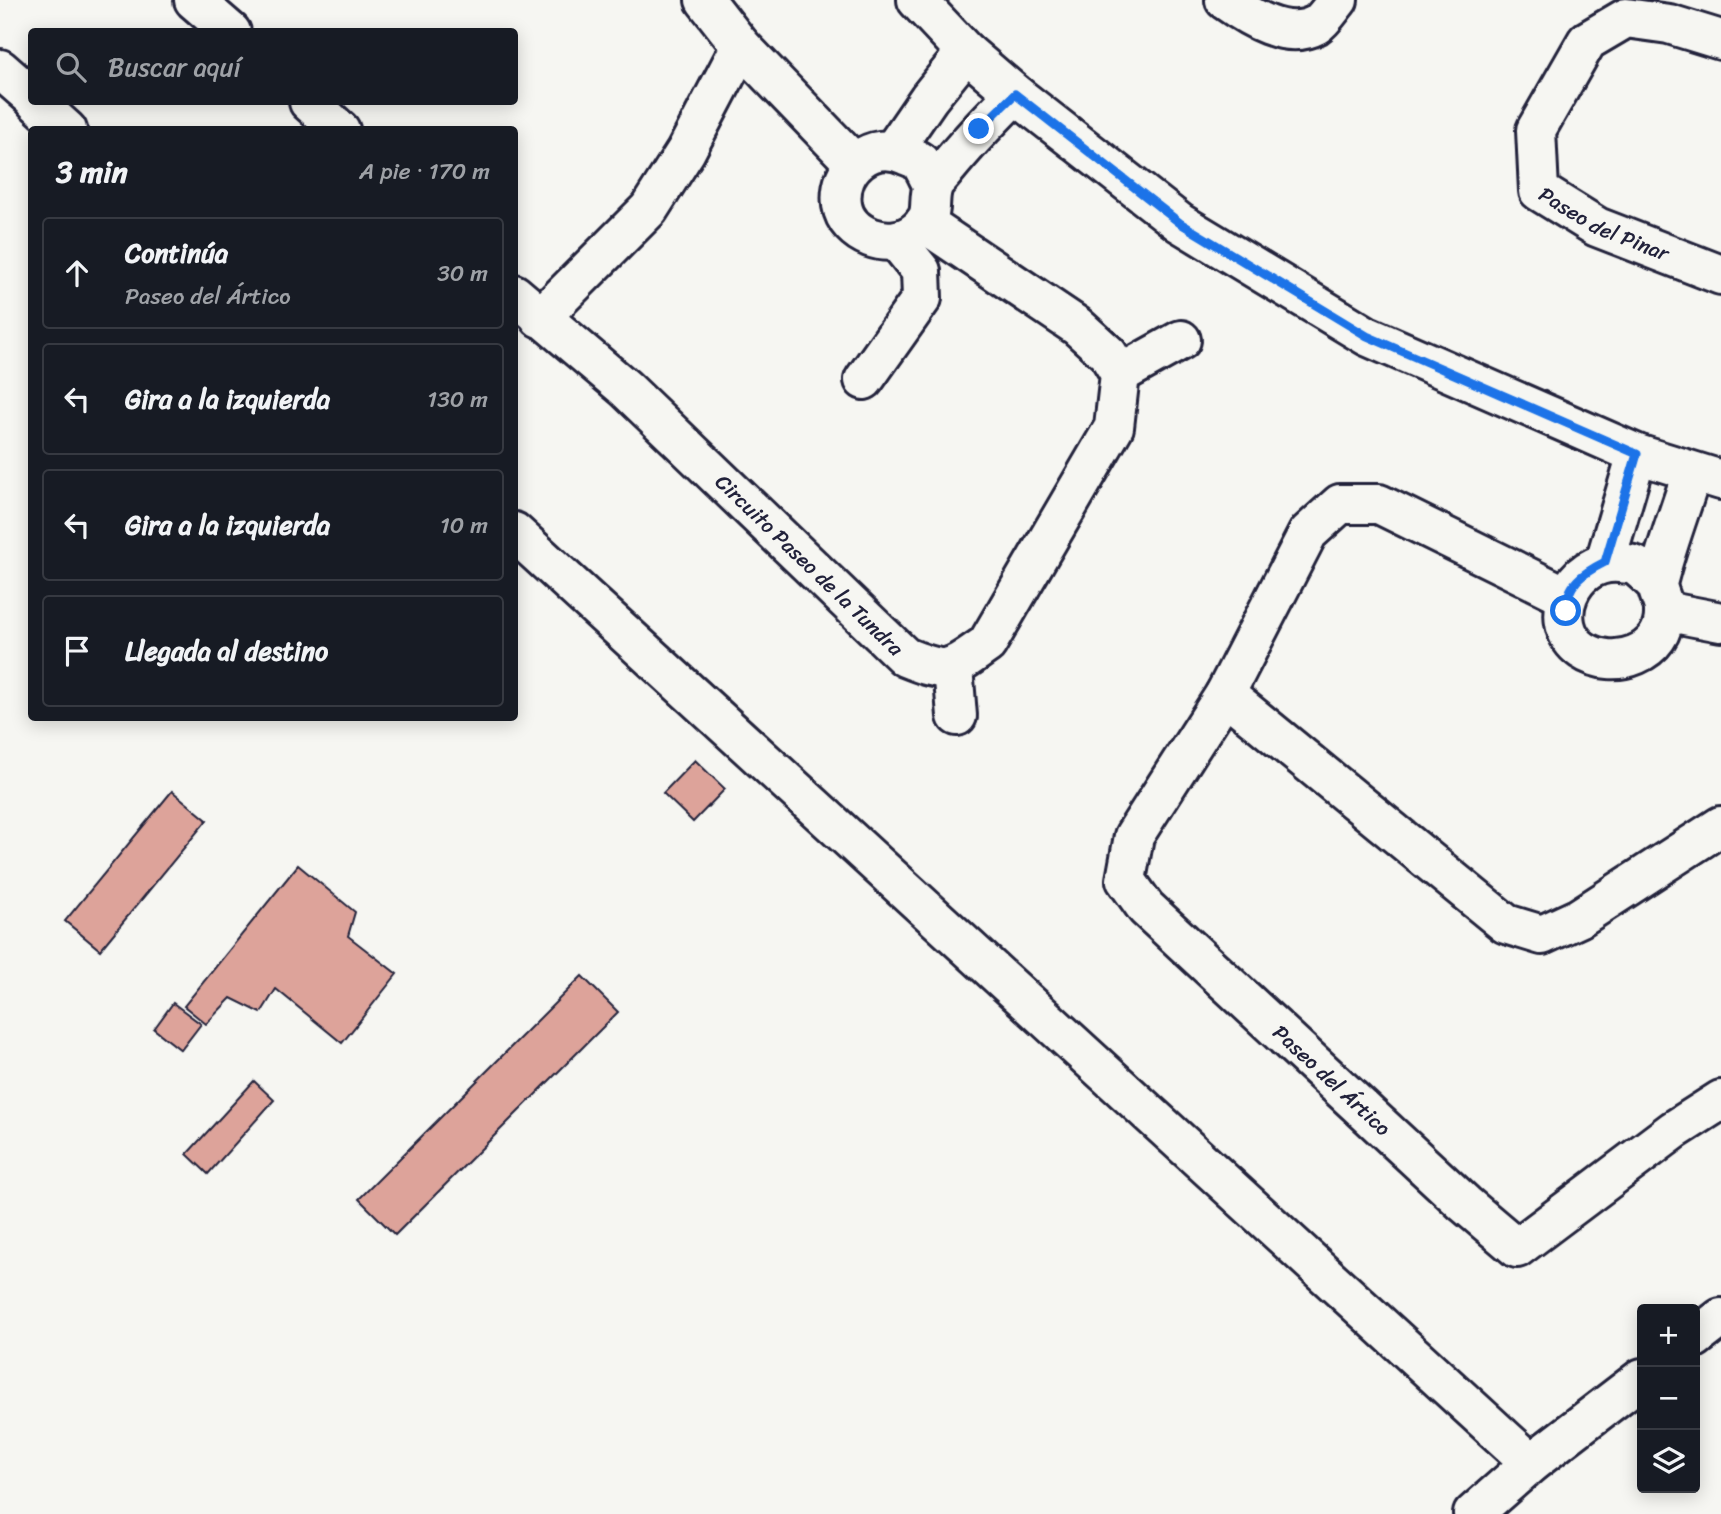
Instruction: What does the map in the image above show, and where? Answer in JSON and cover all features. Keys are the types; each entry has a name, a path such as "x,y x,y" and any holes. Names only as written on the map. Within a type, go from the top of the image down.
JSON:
{"street":[{"path":"194,0 226,28"},
{"path":"705,0 741,46 854,163"},
{"path":"916,0 966,52 1015,94 1180,223 1367,336 1637,454 1706,476 1660,598 1656,639 1634,657 1606,661 1581,649 1566,625 1566,596 1581,573 1605,562 1634,565 1660,598 1721,622"},
{"path":"1225,0 1247,15 1282,30 1316,24 1338,0"},
{"name":"Paseo del Pinar","path":"1721,40 1669,24 1626,18 1587,41 1536,131 1539,191 1597,228 1721,275"},
{"path":"527,306 649,209 686,150 741,46"},
{"path":"894,149 929,98 966,52"},
{"path":"0,69 28,94"},
{"path":"933,186 974,135 1015,94"},
{"path":"39,105 63,126"},
{"path":"312,105 336,126"},
{"path":"910,232 932,205 933,186 919,161 894,149 872,151 854,163 842,183 842,207 853,227 873,239 910,232 1077,326 1108,354 1120,373 1114,427 987,644 953,667 957,716"},
{"path":"864,380 922,298 921,271 910,232"},
{"name":"Circuito Paseo de la Tundra","path":"527,306 625,388 905,657 939,671 953,667"},
{"path":"1120,373 1181,340"},
{"path":"1605,562 1637,454"},
{"name":"Paseo del Ártico","path":"1566,596 1379,503 1340,505 1308,533 1225,694 1134,836 1126,880 1146,908 1455,1195 1517,1248 1674,1130 1721,1100"},
{"path":"518,536 1531,1463"},
{"path":"1225,694 1506,924 1542,935 1579,918 1721,826"},
{"path":"1700,1334 1721,1318"},
{"path":"1473,1514 1531,1463 1637,1382"}],"building":[{"path":"695,760 725,789 693,822 663,793"},
{"path":"172,791 207,820 100,950 65,921"},
{"path":"298,865 355,912 348,936 397,974 342,1043 276,989 261,1013 231,998 206,1024 184,1006"},
{"path":"582,976 618,1012 395,1235 359,1199"},
{"path":"173,1003 201,1024 181,1050 154,1029"},
{"path":"254,1081 274,1100 208,1174 187,1154"}],"route":[{"path":"979,129 1015,94 1180,223 1367,336 1637,454 1605,562 1581,573 1566,596 1566,611"}]}
